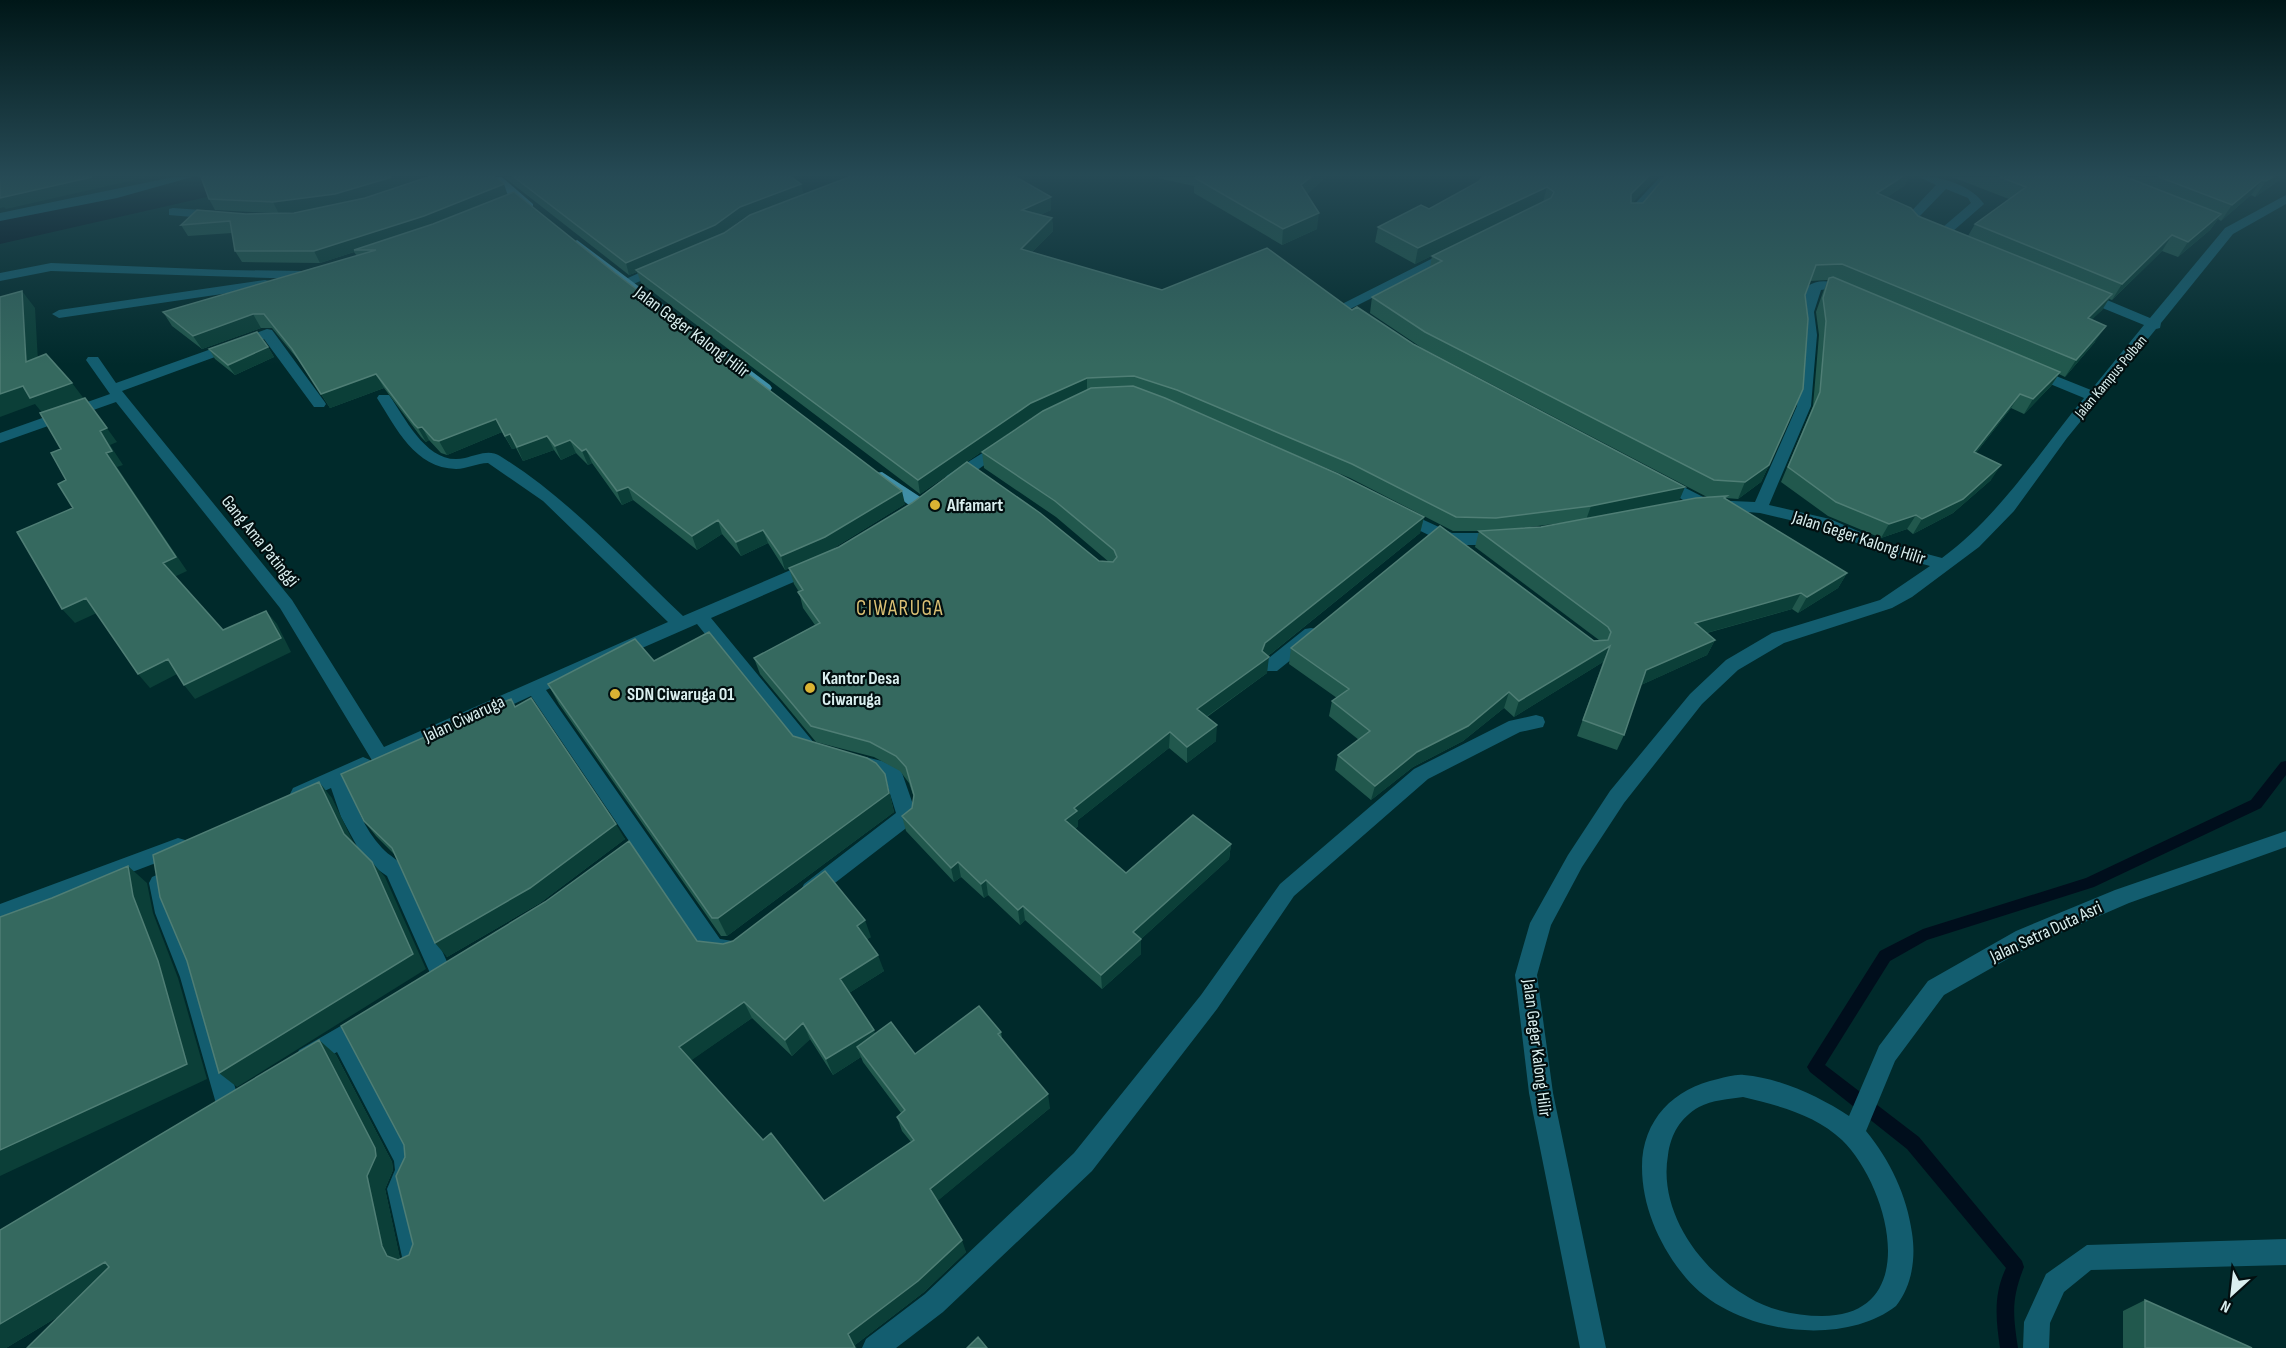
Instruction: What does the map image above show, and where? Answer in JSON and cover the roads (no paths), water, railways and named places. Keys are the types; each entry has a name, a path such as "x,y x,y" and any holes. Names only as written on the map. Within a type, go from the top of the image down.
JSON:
{"main road":[{"name":"Jalan Geger Kalong Hilir","path":"572,240 773,394"},
{"path":"874,471 926,500"}],"street":[{"name":"Jalan Kampus Polban","path":"1943,564 1973,543 2008,507 2094,397 2155,325 2216,240"},
{"path":"1363,318 1340,303 1471,243"},
{"path":"626,282 669,264"},
{"path":"0,277 51,267 304,274"},
{"path":"59,314 245,289 325,268"},
{"path":"1760,507 1804,406 1810,335 1807,312 1815,285 1829,285 1862,299"},
{"path":"2070,290 2155,325"},
{"path":"0,438 267,333 320,404"},
{"name":"Gang Ama Patinggi","path":"93,360 116,392 286,604 380,757"},
{"path":"2015,364 2094,397"},
{"path":"384,398 425,455 446,464 492,458 549,497 680,624"},
{"path":"0,429 27,429"},
{"path":"926,500 1018,435"},
{"path":"969,468 986,480"},
{"path":"1651,477 1702,504"},
{"name":"Jalan Geger Kalong Hilir","path":"1679,509 1702,504 1760,507 1824,523 1881,547 1943,564"},
{"path":"1384,506 1442,536 1466,555"},
{"path":"1418,546 1442,536 1492,540 1512,537"},
{"name":"Jalan Ciwaruga","path":"286,801 534,687 826,562"},
{"name":"Jalan Geger Kalong Hilir","path":"1593,1348 1541,1094 1528,996 1526,975 1541,923 1575,861 1617,797 1696,699 1732,665 1778,639 1886,604 1906,593 1943,564"},
{"path":"700,616 808,749 825,756 875,766 886,771 894,777 907,808 904,821 799,899"},
{"path":"1271,666 1325,623"},
{"path":"534,687 714,948 732,948 751,934"},
{"path":"875,1348 934,1303 1083,1162 1209,1002 1287,890 1421,774 1516,726 1536,722"},
{"path":"337,777 347,811 379,862 395,870 448,965 422,986"},
{"name":"Jalan Setra Duta Asri","path":"1853,1135 1887,1054 1936,988 2024,938 2122,896 2286,839"},
{"path":"0,914 195,840"},
{"path":"622,856 641,842"},
{"path":"154,855 165,913 190,977 220,1113 250,1094"},
{"path":"291,1069 381,1012"},
{"path":"341,1037 406,1159 407,1170 399,1189 415,1257"},
{"path":"1743,1086 1780,1093 1817,1110 1853,1135 1877,1169 1896,1207 1903,1244 1897,1280 1879,1308 1849,1326 1811,1329 1770,1321 1730,1301 1695,1270 1669,1233 1655,1195 1653,1158 1662,1128 1682,1104 1710,1090 1743,1086"},
{"path":"2036,1348 2037,1322 2055,1283 2087,1258 2286,1252"}],"waterway":[{"path":"2009,1348 2005,1297 2016,1267 1913,1143 1815,1067 1885,956 1923,935 2089,883 2256,804 2286,766"}],"place":[{"name":"Alfamart","path":"935,505"},
{"name":"Kantor Desa Ciwaruga","path":"810,688"},
{"name":"SDN Ciwaruga 01","path":"615,694"}],"district":[{"name":"CIWARUGA","path":"900,608"}]}
